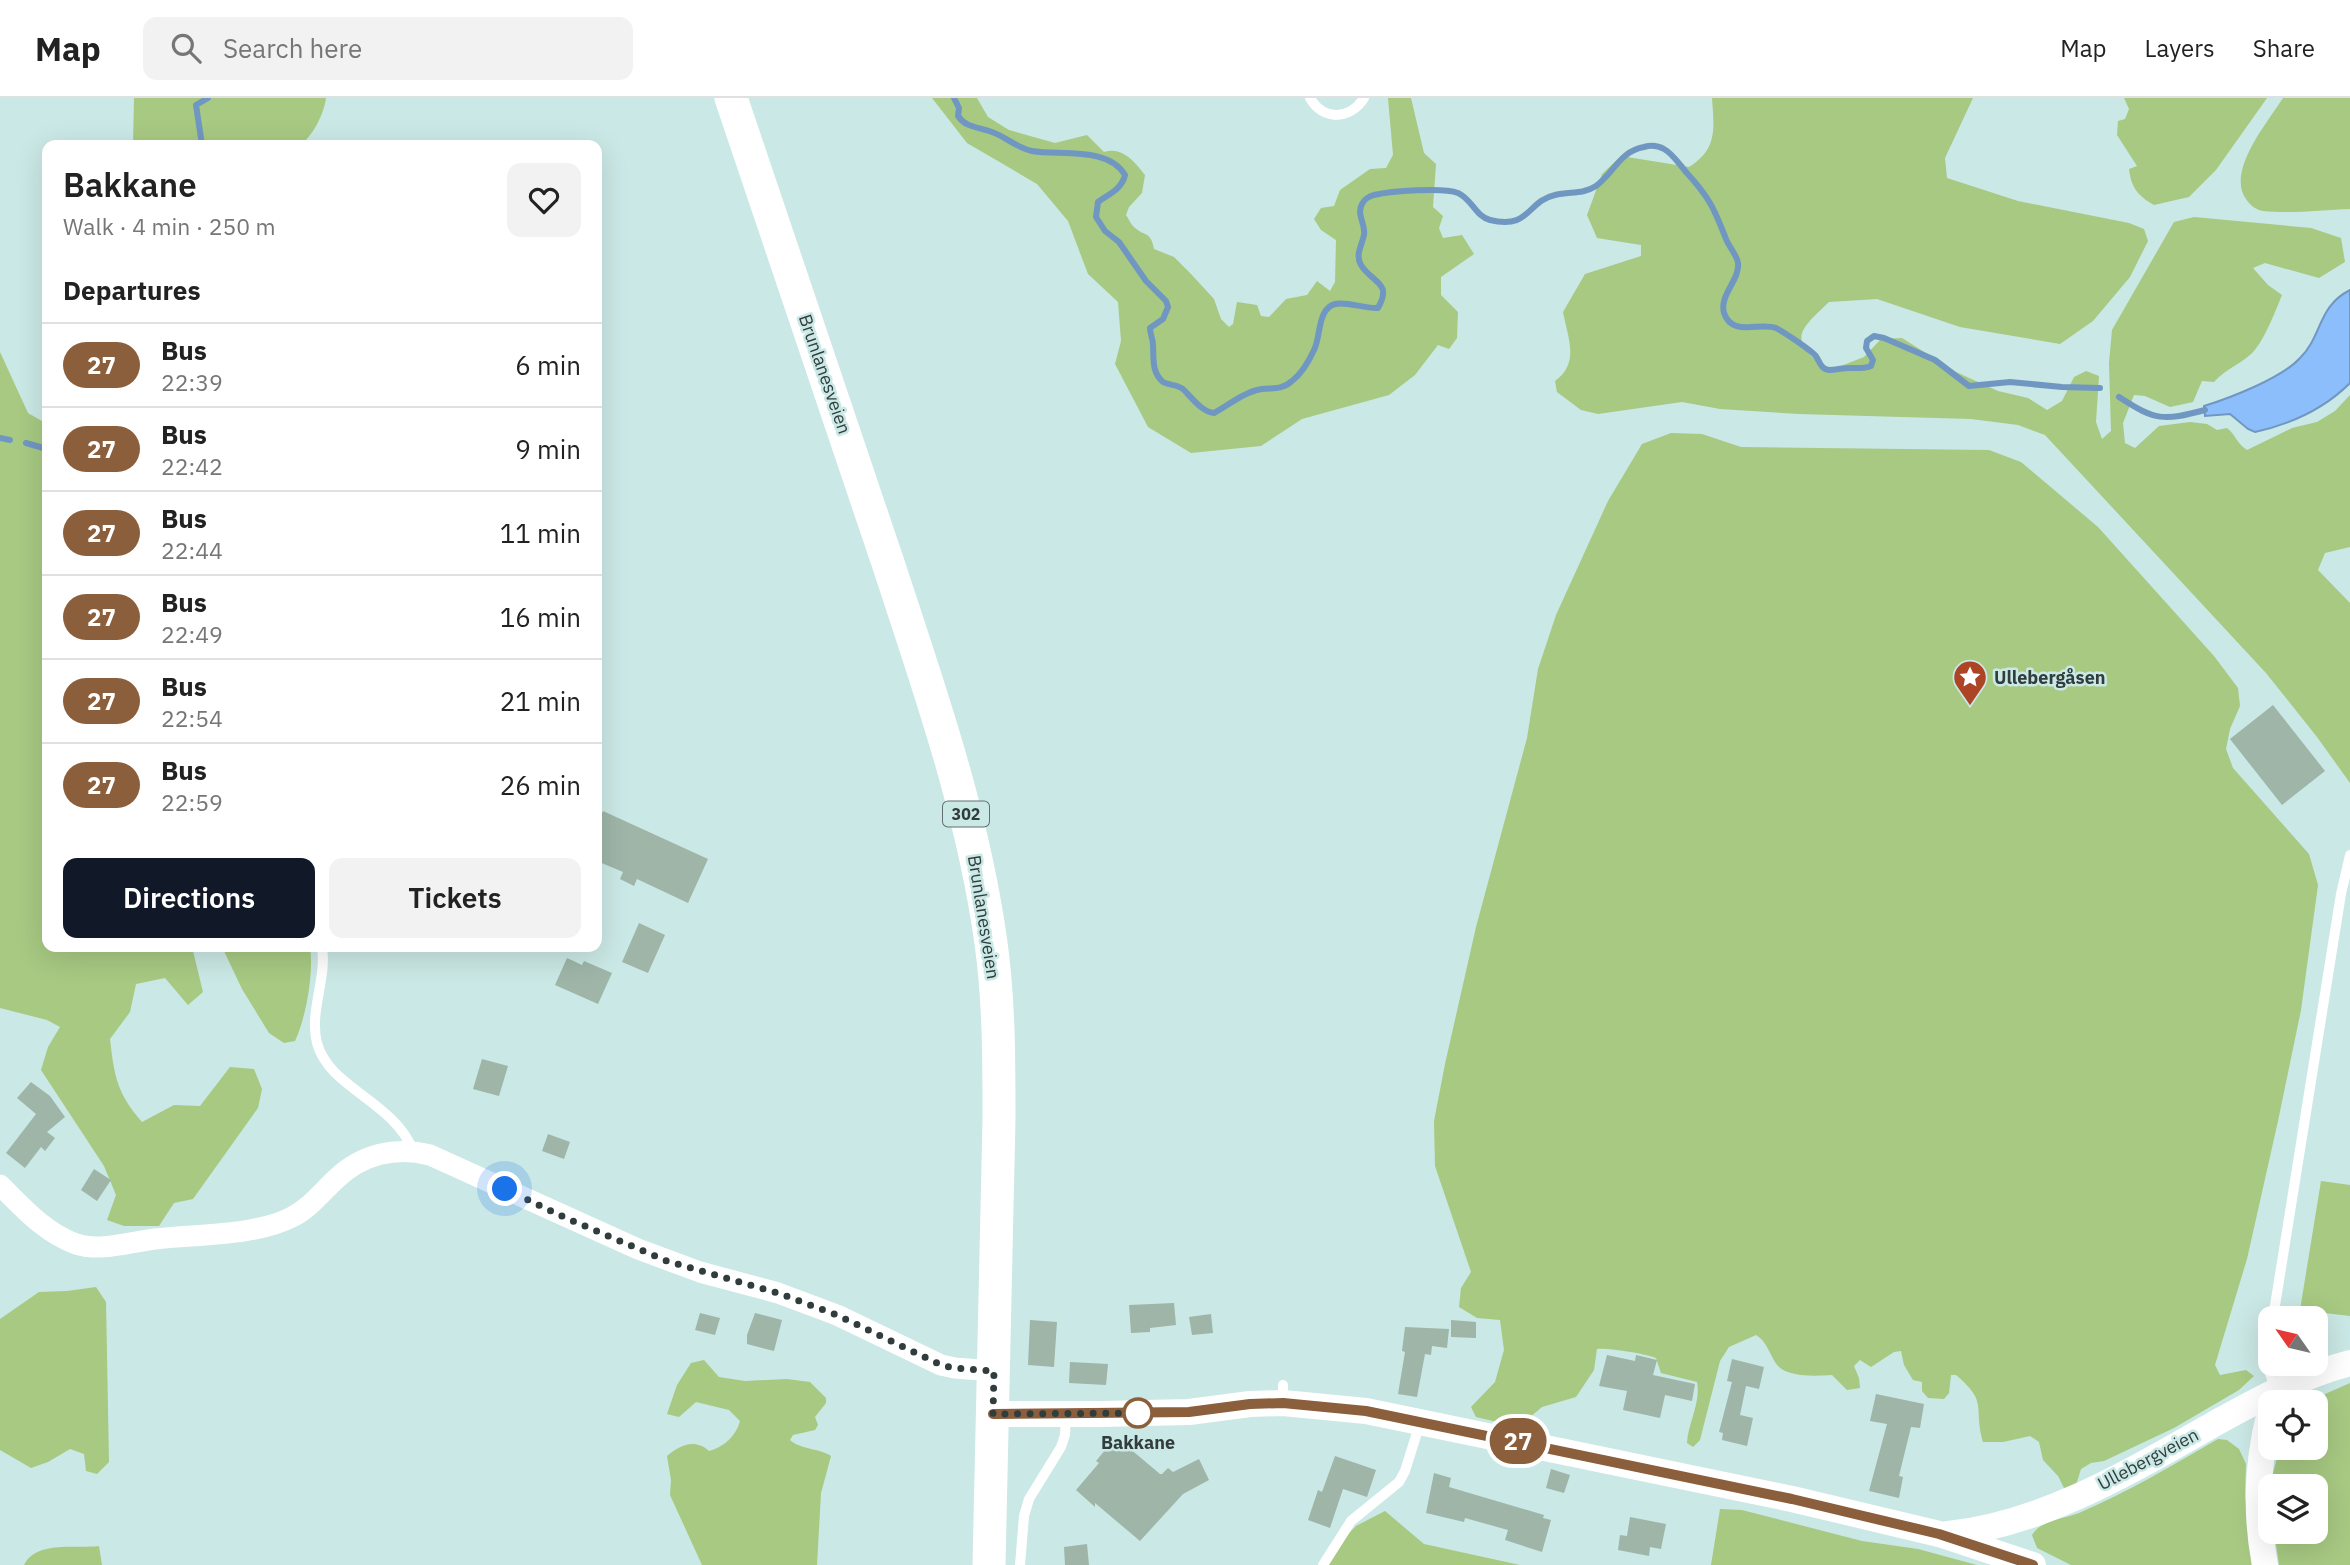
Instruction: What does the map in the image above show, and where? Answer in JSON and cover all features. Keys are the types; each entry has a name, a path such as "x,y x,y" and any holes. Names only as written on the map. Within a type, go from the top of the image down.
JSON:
{"main road":[{"name":"Brunlanesveien","path":"731,98 929,686 964,802 978,869 991,944 999,1056 989,1565"}],"street":[{"path":"0,1185 32,1216 65,1239 77,1244 107,1246 240,1231 278,1223 307,1208 338,1177 360,1162 380,1154 413,1150 447,1162 566,1218 667,1261 778,1293 824,1310 941,1365 994,1371"},
{"name":"Ullebergveien","path":"2289,1390 2314,1373 2350,1363"},
{"path":"993,1414 1189,1412 1250,1404 1283,1394 1792,1499 1939,1534 2033,1565"},
{"name":"Ullebergveien","path":"1939,1534 1988,1528 2027,1517 2134,1469 2258,1408"},
{"path":"2261,1460 2258,1477 2259,1530 2264,1565"}],"lane":[{"path":"1310,98 1315,107 1332,116 1347,114 1358,107 1364,98"},
{"path":"2275,1306 2336,921 2350,855"},
{"path":"322,952 315,1019 320,1053 332,1070 377,1104 398,1125 413,1150"},
{"path":"1020,1565 1024,1516 1029,1499 1061,1447 1065,1435 1066,1413"},
{"path":"1323,1565 1351,1521 1399,1482 1420,1423"}],"green space":[{"path":"134,98 326,98 317,124 305,140 133,140"},
{"path":"932,98 977,98 988,117 1009,130 1055,143 1087,135 1104,152 1117,151 1128,156 1145,175 1142,193 1129,207 1126,215 1130,222 1149,236 1154,249 1174,257 1191,274 1214,299 1221,319 1229,327 1233,324 1237,302 1257,305 1261,316 1269,317 1286,299 1307,295 1317,281 1330,291 1335,282 1336,240 1321,230 1314,219 1321,208 1334,206 1340,190 1370,169 1386,168 1393,155 1388,98 1411,98 1424,153 1436,164 1433,207 1443,216 1439,228 1443,238 1462,235 1474,254 1441,277 1441,295 1458,312 1457,338 1449,349 1438,345 1415,375 1389,395 1302,419 1261,446 1191,453 1148,427 1115,364 1121,341 1118,302 1088,274 1068,221 1037,184 967,143"},
{"path":"1712,98 1973,98 1945,158 1947,178 2018,201 2129,223 2144,229 2148,241 2130,277 2093,321 2060,344 1960,327 1877,299 1829,302 1809,322 1802,336 1807,351 1828,371 1864,357 1881,339 1902,338 1956,372 1998,391 2028,398 2047,410 2062,401 2074,377 2086,371 2099,376 2096,422 2102,439 2111,431 2109,363 2112,330 2174,222 2194,217 2311,228 2341,238 2345,262 2319,278 2265,263 2253,268 2268,285 2282,295 2255,350 2214,382 2202,381 2193,402 2170,407 2145,396 2134,395 2123,423 2125,443 2135,448 2159,426 2190,422 2207,424 2217,430 2227,428 2247,450 2292,428 2317,422 2335,411 2350,395 2350,547 2325,553 2318,570 2350,603 2350,783 2266,673 2045,435 2018,425 1971,419 1799,414 1720,409 1682,402 1598,414 1581,410 1557,392 1555,381 1563,374 1570,358 1563,312 1585,274 1641,256 1641,245 1597,238 1587,215 1602,174 1621,156 1689,167 1710,145 1713,128"},
{"path":"2124,98 2267,98 2216,170 2189,197 2154,205 2134,186 2129,169 2137,166 2117,135 2118,121 2125,119 2129,109"},
{"path":"2283,98 2350,98 2350,209 2263,211 2253,207 2246,199 2241,188 2245,161 2259,133"},
{"path":"0,352 28,413 42,421 42,952 193,952 203,992 188,1005 165,978 136,984 130,1012 110,1039 118,1084 142,1122 174,1105 200,1106 230,1067 254,1069 262,1089 258,1108 193,1199 174,1203 159,1226 124,1226 107,1220 116,1195 104,1166 41,1070 48,1047 60,1027 47,1020 0,1008"},
{"path":"1671,433 1702,434 1741,447 1989,450 2021,462 2098,527 2214,656 2238,688 2240,706 2230,729 2226,749 2233,768 2309,854 2318,885 2301,1010 2247,1259 2215,1365 2220,1375 2246,1370 2254,1376 2239,1390 2174,1428 2081,1469 2076,1485 2065,1490 2058,1476 2043,1460 2039,1442 2030,1436 2003,1442 1983,1442 1978,1405 1973,1392 1966,1384 1956,1375 1951,1375 1949,1393 1944,1399 1928,1398 1922,1391 1922,1382 1913,1380 1904,1365 1901,1351 1894,1352 1871,1367 1860,1360 1854,1366 1860,1388 1847,1390 1832,1375 1800,1375 1785,1371 1779,1367 1756,1335 1729,1347 1720,1361 1700,1440 1693,1447 1687,1443 1697,1398 1697,1382 1661,1373 1656,1358 1636,1353 1597,1349 1594,1370 1576,1397 1542,1407 1518,1427 1476,1417 1471,1407 1495,1382 1504,1350 1500,1320 1477,1318 1459,1307 1461,1288 1471,1272 1435,1166 1434,1121 1445,1064 1476,927 1527,738 1538,669 1556,615 1608,501 1642,444"},
{"path":"224,952 310,952 308,995 295,1041 284,1043 269,1033 242,989"},
{"path":"2321,1181 2350,1185 2350,1316 2328,1313 2328,1306 2301,1306"},
{"path":"96,1287 106,1302 109,1462 97,1474 86,1471 84,1454 70,1449 31,1468 0,1450 0,1319 39,1292"},
{"path":"704,1360 719,1377 745,1381 787,1379 810,1382 826,1398 826,1403 815,1417 818,1425 815,1430 793,1435 790,1440 799,1446 831,1456 821,1493 817,1565 702,1565 670,1495 671,1480 667,1456 688,1444 704,1447 709,1451 720,1447 729,1440 740,1421 729,1410 696,1402 679,1417 667,1414 677,1385 691,1363"},
{"path":"2350,1383 2350,1565 2279,1565 2276,1544 2328,1544 2328,1474 2273,1473 2276,1460 2328,1460 2328,1393"},
{"path":"2218,1439 2227,1440 2239,1449 2246,1464 2245,1494 2252,1565 2071,1565 2037,1548 2032,1535 2041,1526 2079,1513 2115,1496"},
{"path":"1720,1509 1742,1510 1862,1541 1918,1549 1977,1565 1711,1565"},
{"path":"1385,1511 1424,1544 1520,1565 1318,1565 1356,1526"},
{"path":"99,1546 102,1565 24,1565 30,1557 47,1549"}],"water":[{"path":"2350,290 2350,383 2340,392 2306,414 2255,432 2230,414 2205,416 2204,406 2255,386 2292,365 2313,340 2332,305"}],"building":[{"path":"2273,705 2325,771 2282,805 2230,739"},
{"path":"603,811 708,859 688,903 637,879 634,886 620,879 623,872 602,863"},
{"path":"639,923 665,935 648,973 622,962"},
{"path":"567,958 582,965 584,961 612,973 598,1004 555,985"},
{"path":"482,1059 508,1066 499,1096 473,1089"},
{"path":"31,1082 50,1096 65,1117 47,1132 55,1138 45,1151 41,1147 25,1168 6,1153 36,1114 17,1098"},
{"path":"548,1134 570,1142 564,1159 542,1151"},
{"path":"94,1169 111,1180 97,1201 81,1190"},
{"path":"1174,1303 1176,1325 1150,1328 1150,1332 1131,1333 1129,1305"},
{"path":"700,1313 720,1318 715,1335 695,1330"},
{"path":"755,1313 782,1320 774,1351 747,1344 747,1335"},
{"path":"1211,1314 1213,1333 1192,1335 1189,1317"},
{"path":"1030,1320 1057,1322 1054,1367 1028,1365"},
{"path":"1451,1320 1476,1322 1476,1338 1451,1337"},
{"path":"1405,1327 1449,1329 1447,1348 1432,1346 1431,1355 1425,1354 1417,1397 1398,1394 1405,1352 1402,1351"},
{"path":"1607,1355 1635,1361 1636,1355 1657,1360 1653,1375 1695,1384 1692,1401 1665,1395 1660,1418 1623,1410 1627,1391 1599,1386"},
{"path":"1732,1359 1764,1367 1759,1389 1746,1386 1740,1415 1753,1418 1747,1446 1722,1440 1723,1433 1719,1432 1732,1382 1727,1381"},
{"path":"1070,1362 1108,1364 1106,1385 1069,1383"},
{"path":"1876,1394 1924,1404 1920,1428 1911,1427 1899,1476 1903,1477 1899,1498 1869,1491 1887,1424 1870,1421"},
{"path":"1116,1437 1160,1474 1168,1468 1173,1472 1199,1459 1209,1480 1183,1494 1140,1541 1076,1490"},
{"path":"1335,1456 1376,1470 1367,1497 1343,1489 1330,1528 1308,1520 1318,1490 1322,1492"},
{"path":"1551,1469 1570,1475 1564,1493 1546,1488"},
{"path":"1434,1473 1451,1478 1449,1487 1544,1515 1543,1518 1551,1520 1542,1552 1505,1540 1508,1530 1465,1518 1464,1522 1426,1513"},
{"path":"1630,1517 1666,1524 1661,1549 1650,1547 1649,1556 1618,1550 1620,1535 1627,1536"},
{"path":"1087,1544 1089,1565 1065,1565 1064,1547"}],"waterway":[{"path":"201,140 196,105 208,98"},
{"path":"954,98 959,108 958,116 969,125 992,132 1032,151 1095,156 1117,166 1125,175 1118,188 1098,202 1096,217 1105,231 1119,242 1146,281 1166,301 1168,307 1163,319 1150,328 1154,364 1159,378 1182,388 1210,412 1214,413 1252,392 1284,386 1295,378 1314,350 1322,317 1329,307 1339,303 1378,308 1382,299 1382,288 1361,265 1359,258 1364,235 1360,208 1369,197 1404,191 1451,191 1467,199 1485,218 1513,221 1527,214 1546,198 1586,191 1596,186 1629,153 1652,146 1670,154 1706,196 1736,257 1738,269 1723,306 1724,313 1733,325 1776,328 1812,352 1822,366 1829,370 1871,366 1873,360 1866,348 1867,341 1874,336 1935,360 1969,386 2010,382 2100,388"},
{"path":"2119,397 2142,411 2160,417 2205,410"},
{"path":"0,438 10,440"},
{"path":"26,443 42,448"}],"bus line":[{"name":"27","path":"993,1414 1189,1412 1250,1404 1283,1403 1366,1411 1792,1499 1939,1534 2033,1565"}],"place":[{"name":"Ullebergåsen","path":"1970,707"},
{"name":"Bakkane","path":"1138,1413"}],"route":[{"path":"505,1189 667,1261 778,1293 837,1315 941,1365 994,1371 993,1414 1145,1413 1138,1413"}]}
